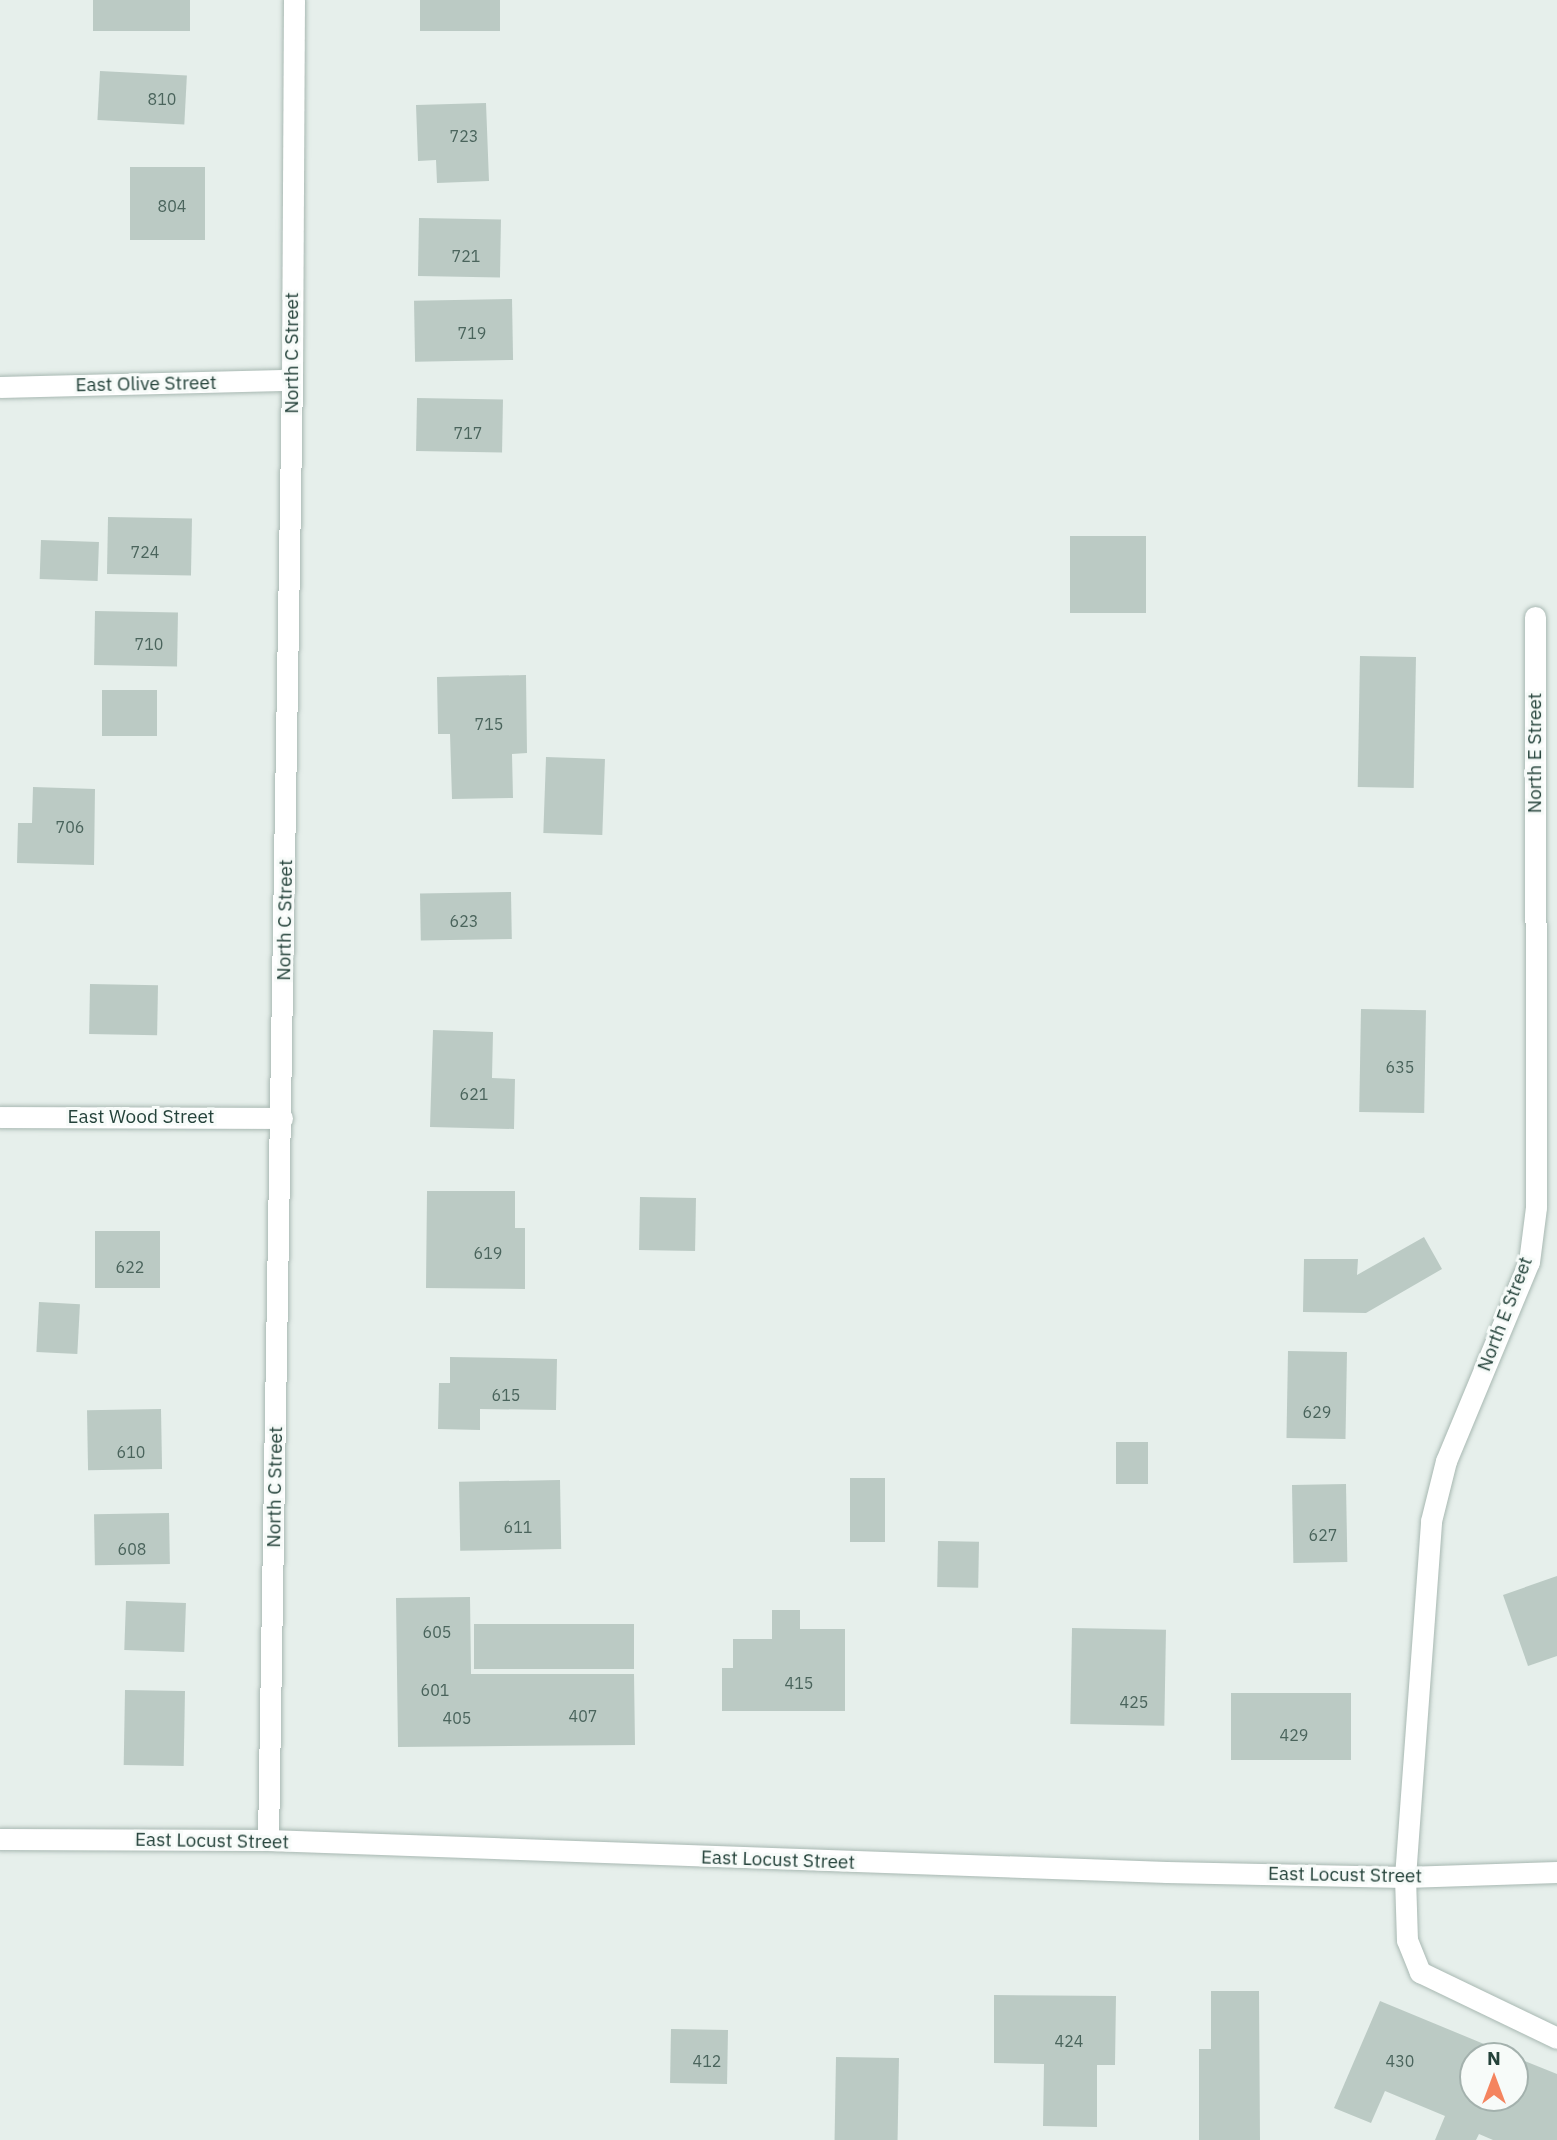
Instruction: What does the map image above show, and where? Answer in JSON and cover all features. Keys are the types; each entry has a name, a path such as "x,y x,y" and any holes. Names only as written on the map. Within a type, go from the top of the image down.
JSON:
{"street":[{"name":"North C Street","path":"268,1840 282,1118 294,0"},
{"name":"East Olive Street","path":"0,387 292,380"},
{"name":"North E Street","path":"1535,617 1536,1206 1529,1262 1446,1461 1431,1521 1405,1877 1407,1940 1420,1972 1557,2038"},
{"name":"East Wood Street","path":"0,1117 282,1118"},
{"name":"East Locust Street","path":"0,1839 268,1840 948,1866 1405,1877 1557,1872"}],"building":[{"path":"93,0 190,0 190,31 93,31"},
{"path":"420,0 500,0 500,31 420,31"},
{"path":"100,71 187,76 184,124 97,120"},
{"path":"486,103 489,181 437,183 436,160 418,161 416,105"},
{"path":"130,167 205,167 205,240 130,240"},
{"path":"419,218 501,219 500,277 418,276"},
{"path":"512,299 513,360 415,362 414,301"},
{"path":"417,398 503,400 502,452 416,451"},
{"path":"108,517 192,518 191,575 107,574"},
{"path":"1070,536 1146,536 1146,613 1070,613"},
{"path":"41,540 99,542 98,581 40,579"},
{"path":"95,611 178,612 177,666 94,665"},
{"path":"1360,656 1416,657 1414,788 1358,787"},
{"path":"526,675 527,753 512,754 513,798 452,799 450,734 438,734 437,677"},
{"path":"102,690 157,690 157,736 102,736"},
{"path":"546,757 605,759 602,835 543,833"},
{"path":"33,787 95,789 94,865 17,863 18,823 32,823"},
{"path":"511,892 512,939 421,941 420,894"},
{"path":"90,984 158,985 157,1035 89,1034"},
{"path":"1361,1009 1426,1010 1424,1113 1359,1112"},
{"path":"433,1030 493,1032 492,1078 515,1079 514,1129 430,1127"},
{"path":"427,1191 515,1191 515,1228 525,1228 525,1289 426,1288"},
{"path":"640,1197 696,1198 695,1251 639,1250"},
{"path":"95,1231 160,1231 160,1288 95,1288"},
{"path":"1424,1237 1442,1269 1366,1313 1303,1312 1304,1259 1358,1259 1357,1275"},
{"path":"39,1302 80,1304 77,1354 36,1352"},
{"path":"1288,1351 1347,1352 1345,1439 1286,1438"},
{"path":"450,1357 557,1359 556,1410 480,1409 480,1430 438,1429 439,1383 450,1383"},
{"path":"161,1409 162,1469 88,1470 87,1410"},
{"path":"1116,1442 1148,1442 1148,1484 1116,1484"},
{"path":"850,1478 885,1478 885,1542 850,1542"},
{"path":"560,1480 561,1549 460,1551 459,1482"},
{"path":"1346,1484 1347,1562 1293,1563 1292,1485"},
{"path":"169,1513 170,1564 95,1565 94,1514"},
{"path":"938,1541 979,1542 978,1588 937,1587"},
{"path":"1557,1576 1557,1656 1528,1666 1503,1595"},
{"path":"470,1597 471,1674 634,1674 635,1745 398,1747 396,1598"},
{"path":"126,1601 186,1603 184,1652 124,1650"},
{"path":"772,1610 800,1610 800,1629 845,1629 845,1711 722,1711 722,1668 733,1668 733,1639 772,1639"},
{"path":"474,1624 634,1624 634,1669 474,1669"},
{"path":"1072,1628 1166,1630 1164,1726 1070,1724"},
{"path":"125,1690 185,1691 184,1766 124,1765"},
{"path":"1231,1693 1351,1693 1351,1760 1231,1760"},
{"path":"1211,1991 1259,1991 1260,2140 1199,2140 1199,2049 1211,2049"},
{"path":"994,1995 1116,1996 1115,2065 1097,2065 1097,2127 1043,2126 1044,2064 994,2063"},
{"path":"1380,2001 1479,2042 1459,2042 1459,2112 1529,2112 1529,2063 1557,2074 1557,2140 1493,2140 1479,2134 1476,2140 1435,2140 1445,2116 1385,2091 1371,2123 1334,2108"},
{"path":"671,2029 728,2030 727,2084 670,2083"},
{"path":"836,2057 899,2058 898,2140 835,2140"}]}
